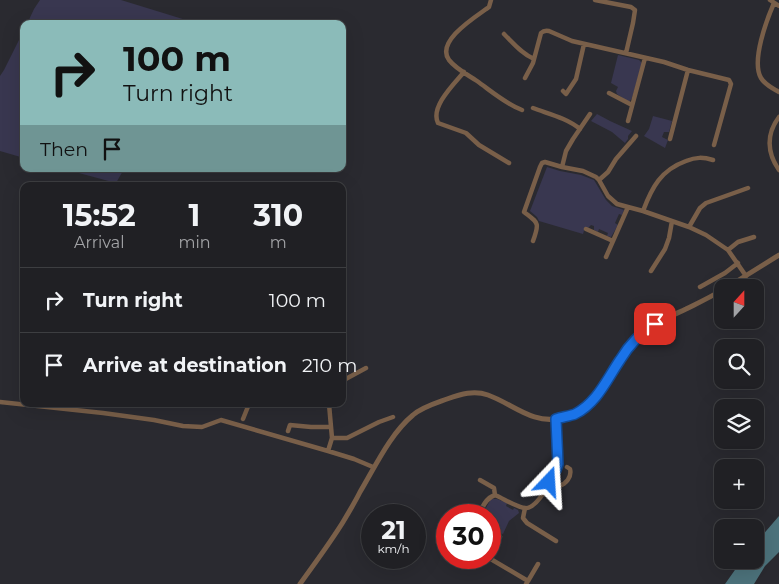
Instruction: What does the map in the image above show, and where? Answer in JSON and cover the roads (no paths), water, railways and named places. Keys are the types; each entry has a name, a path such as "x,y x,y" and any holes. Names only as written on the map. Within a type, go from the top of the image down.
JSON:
{"street":[{"path":"491,0 490,7 458,31 446,51 449,60 464,72 511,105 522,110"},
{"path":"595,0 634,10 626,53"},
{"path":"774,3 760,44 758,74 767,86 779,92"},
{"path":"525,78 533,63 540,34 543,31 549,31 572,41 664,62 729,80 731,84 714,145"},
{"path":"504,34 530,58 534,59"},
{"path":"563,91 566,94 576,79 584,44"},
{"path":"628,121 645,58"},
{"path":"670,139 688,70"},
{"path":"464,72 440,102 436,121 438,124 466,134 509,163"},
{"path":"609,93 632,105"},
{"path":"533,108 562,118 580,129"},
{"path":"562,167 566,151 590,114"},
{"path":"779,117 772,129 769,144 772,158 779,170"},
{"path":"599,180 608,172 616,159 636,136"},
{"path":"643,211 649,194 668,170 677,164 693,158 704,157 713,160"},
{"path":"533,241 537,230 537,222 524,212 540,166 545,162 596,176 608,196 617,204 672,221 706,235 728,250 746,276"},
{"path":"689,227 700,208 706,204 748,188"},
{"path":"606,257 628,208"},
{"path":"651,271 666,249 672,221"},
{"path":"586,229 613,241"},
{"path":"728,250 738,242 754,237"},
{"path":"741,279 779,255"},
{"path":"700,288 725,273 738,262"},
{"path":"300,584 333,539 373,468 399,429 414,414 464,393 481,393 496,398 530,416 556,419 574,414 591,402 607,383 631,344 648,329 714,294"},
{"path":"346,379 366,368"},
{"path":"0,402 20,404"},
{"path":"47,407 103,413 202,428 221,420 354,459 373,468"},
{"path":"243,419 248,407"},
{"path":"328,451 332,438 329,407"},
{"path":"332,438 347,438 393,417"},
{"path":"484,504 489,498 495,495 525,508 530,508 538,501 558,464 556,419"},
{"path":"288,431 290,426 331,427"},
{"path":"549,482 559,486 565,483 571,474 570,469 567,467"},
{"path":"480,480 494,488 495,495"},
{"path":"525,508 523,518 527,523 556,541"},
{"path":"501,564 527,582 538,564"}],"water":[{"path":"779,516 779,552 764,568 764,534"},
{"path":"736,569 763,569 754,584 725,584"}]}
